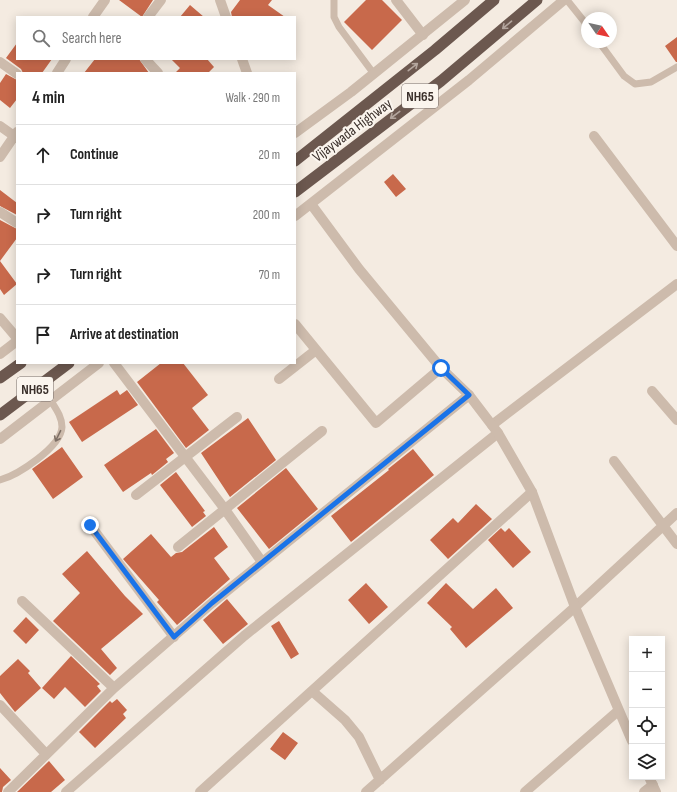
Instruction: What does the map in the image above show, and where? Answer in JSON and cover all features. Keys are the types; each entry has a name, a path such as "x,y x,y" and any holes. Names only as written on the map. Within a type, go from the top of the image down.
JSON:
{"highway":[{"name":"Vijaywada Highway","path":"296,160 435,50 494,0"},
{"name":"Vijaywada Highway","path":"296,191 441,81 537,0"},
{"name":"NH65","path":"0,378 20,364"},
{"name":"NH65","path":"0,415 68,364"}],"street":[{"path":"94,16 105,0"},
{"path":"149,16 161,0"},
{"path":"223,8 230,0"},
{"path":"396,0 422,35"},
{"path":"296,132 374,74 465,0"},
{"path":"296,215 469,80 566,0"},
{"path":"58,72 65,60"},
{"path":"146,60 157,72"},
{"path":"242,60 247,72"},
{"path":"0,62 16,73"},
{"path":"0,126 16,135 0,157"},
{"path":"594,136 677,246"},
{"path":"311,204 359,269 441,368 469,395 495,429 532,492 575,607 629,735"},
{"path":"0,212 16,222"},
{"path":"66,792 244,636 495,429 677,284"},
{"path":"0,318 16,337"},
{"path":"296,325 376,423 441,368"},
{"path":"0,354 16,342"},
{"path":"279,379 316,350"},
{"path":"0,439 98,364"},
{"path":"115,364 224,508 262,562"},
{"path":"652,391 677,420"},
{"path":"8,792 114,688 212,603 469,395"},
{"path":"136,495 237,417"},
{"path":"178,547 224,508 322,431"},
{"path":"614,460 677,544"},
{"path":"200,792 532,492"},
{"path":"366,792 575,607 677,513"},
{"path":"90,525 174,637"},
{"path":"22,601 114,688"},
{"path":"312,691 345,720 359,737 380,780"},
{"path":"0,705 46,754"},
{"path":"525,792 618,711"},
{"path":"644,792 653,785"}],"lane":[{"path":"334,0 334,17 339,27 374,74"},
{"path":"566,0 581,18"},
{"path":"603,48 624,76 635,84 651,82 677,66"},
{"path":"0,480 8,478 32,462 58,439 62,428 61,418 51,401"}],"building":[{"path":"119,0 153,0 143,16"},
{"path":"240,0 272,0 268,5 284,16 232,16 231,12"},
{"path":"366,0 382,0 402,20 372,50 344,22"},
{"path":"190,5 203,16 181,16"},
{"path":"677,37 677,62 676,62 665,46"},
{"path":"16,44 16,60 51,60 43,72 22,72 21,69 6,58"},
{"path":"94,60 140,60 148,72 85,72"},
{"path":"172,60 208,60 214,67 209,72 176,72 180,68"},
{"path":"6,74 16,79 16,100 10,108 0,100 0,83"},
{"path":"393,174 406,189 396,197 384,182"},
{"path":"0,190 16,202 16,214 0,206"},
{"path":"0,220 16,228 16,239 0,261"},
{"path":"0,261 16,283 16,285 4,295 0,289"},
{"path":"160,364 184,364 208,395 192,408 209,430 186,448 137,382"},
{"path":"117,390 120,395 127,390 138,405 82,442 69,422"},
{"path":"248,418 276,460 230,497 201,453"},
{"path":"156,429 174,453 166,459 168,462 152,475 151,473 123,492 104,465"},
{"path":"62,447 83,477 53,499 32,469"},
{"path":"413,449 434,475 351,542 331,516"},
{"path":"286,468 318,509 269,549 237,508"},
{"path":"176,472 205,511 203,512 206,516 192,527 160,485"},
{"path":"476,504 492,519 448,559 430,540 453,518 458,523"},
{"path":"214,527 228,547 214,558 230,579 177,625 157,602 159,600 123,559 151,534 171,557 176,553 182,552"},
{"path":"501,528 505,532 509,528 531,552 513,568 488,540"},
{"path":"87,551 125,596 143,614 101,649 117,668 110,675 53,621 80,593 62,574"},
{"path":"366,583 388,607 369,624 348,600"},
{"path":"446,583 473,609 496,588 513,608 466,648 450,629 452,627 427,603"},
{"path":"227,599 248,624 223,644 203,620"},
{"path":"26,617 39,630 26,644 13,631"},
{"path":"279,621 299,654 291,659 271,626"},
{"path":"71,656 100,684 97,686 101,691 85,707 65,687 54,699 42,688"},
{"path":"18,659 30,671 28,673 41,688 15,712 0,693 0,676"},
{"path":"117,699 127,710 123,714 126,718 95,748 79,732 110,701 112,703"},
{"path":"283,732 298,743 285,760 270,749"},
{"path":"49,761 65,780 51,792 17,792"},
{"path":"0,768 11,780 3,787 2,792 0,792"}],"route":[{"path":"90,525 174,637 212,603 469,395 441,368"}]}
